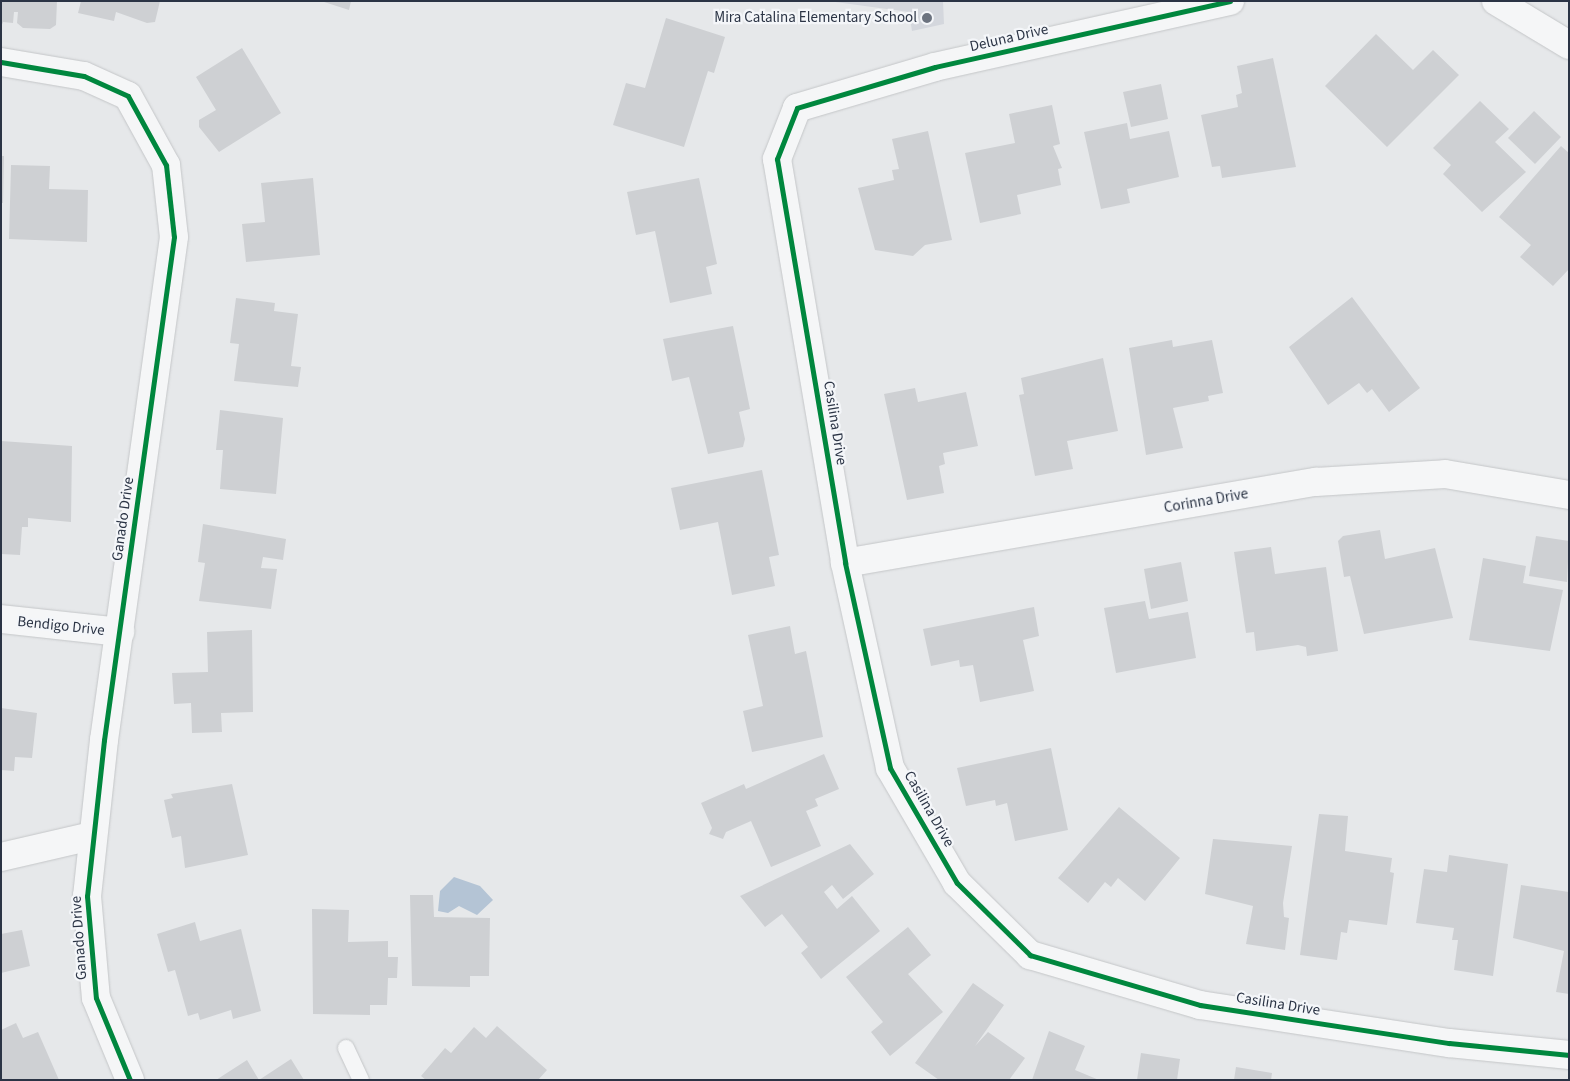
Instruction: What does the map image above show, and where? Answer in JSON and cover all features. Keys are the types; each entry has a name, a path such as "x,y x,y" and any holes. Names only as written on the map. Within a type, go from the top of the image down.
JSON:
{"street":[{"name":"Deluna Drive","path":"796,108 935,67 1230,1"},
{"path":"1496,1 1569,45"},
{"name":"Ganado Drive","path":"1,62 84,76 128,96 166,164 174,237 92,836 88,896 96,998 130,1080"},
{"name":"Casilina Drive","path":"796,108 777,159 845,563 890,768 957,883 1030,955 1200,1005 1450,1043 1569,1055"},
{"name":"Corinna Drive","path":"845,563 1316,482 1445,474 1569,495"},
{"name":"Bendigo Drive","path":"1,619 120,632"},
{"path":"1,857 92,836"}],"lane":[{"path":"346,1048 361,1080"}],"shaded area":[{"name":"Mira Catalina Elementary School","path":"828,1 943,1 944,24 912,31 909,12"}],"water":[{"path":"454,877 480,886 493,900 477,915 459,906 448,913 438,911 440,891"}],"building":[{"path":"1,1 57,1 56,25 50,29 23,28 17,23 18,12 14,12 13,23 3,22 1,27"},
{"path":"81,1 160,1 155,22 147,23 116,12 114,21 78,13"},
{"path":"321,1 351,1 349,10"},
{"path":"666,18 725,37 714,73 708,71 684,147 613,125 626,83 645,88"},
{"path":"1376,34 1413,70 1433,50 1459,75 1387,147 1325,86"},
{"path":"242,48 281,113 219,152 199,127 199,120 216,110 196,77"},
{"path":"1273,58 1296,167 1222,178 1220,166 1212,167 1201,115 1238,107 1236,95 1242,93 1237,66"},
{"path":"1161,84 1168,119 1131,127 1123,92"},
{"path":"1480,101 1509,129 1495,142 1526,172 1482,212 1443,174 1451,165 1433,148"},
{"path":"1052,105 1060,144 1053,146 1062,168 1058,169 1061,185 1017,195 1021,214 980,223 965,153 1015,143 1009,114"},
{"path":"1534,111 1561,137 1535,164 1508,138"},
{"path":"1127,123 1130,139 1169,131 1179,177 1127,189 1130,203 1101,209 1084,132"},
{"path":"928,131 952,240 925,245 913,256 875,250 858,188 894,180 892,170 899,169 892,139"},
{"path":"1561,146 1569,153 1569,269 1553,286 1520,257 1531,245 1499,217"},
{"path":"1,156 4,156 3,203 1,203"},
{"path":"11,165 50,166 49,189 88,190 87,242 9,239"},
{"path":"313,178 320,255 246,262 242,224 265,222 261,183"},
{"path":"699,178 717,264 706,267 712,294 670,303 655,231 636,235 627,192"},
{"path":"1352,297 1420,388 1389,412 1372,389 1367,393 1359,383 1328,405 1289,347"},
{"path":"236,298 275,303 274,311 298,314 291,366 301,367 298,387 234,381 239,344 230,343"},
{"path":"733,326 750,409 739,412 745,439 743,447 708,454 689,377 672,381 663,339"},
{"path":"1172,340 1173,347 1212,340 1223,393 1208,396 1209,401 1173,408 1183,448 1146,455 1129,348"},
{"path":"1103,358 1118,431 1067,441 1073,469 1035,476 1019,395 1024,394 1021,378"},
{"path":"915,388 918,402 966,392 978,446 943,453 945,464 939,466 944,493 907,500 884,394"},
{"path":"220,410 283,418 276,494 220,489 223,450 216,450"},
{"path":"1,441 72,446 71,522 28,518 28,527 22,527 20,555 1,554"},
{"path":"762,470 779,555 769,557 775,586 732,595 718,522 680,530 671,488"},
{"path":"203,524 286,539 283,560 263,557 261,568 277,569 271,609 199,601 205,563 198,562"},
{"path":"1380,530 1385,559 1435,548 1453,618 1364,634 1350,576 1344,577 1338,541 1343,536"},
{"path":"1536,536 1569,541 1567,582 1529,576"},
{"path":"1271,547 1275,574 1326,567 1338,651 1307,656 1306,647 1298,645 1256,651 1254,632 1246,633 1234,552"},
{"path":"1483,558 1526,566 1523,583 1563,590 1550,651 1469,640"},
{"path":"1181,562 1188,601 1151,609 1144,569"},
{"path":"1145,601 1149,619 1188,612 1196,658 1116,673 1104,608"},
{"path":"1034,607 1039,636 1023,640 1034,691 980,702 973,665 960,667 959,660 931,666 923,629"},
{"path":"790,626 795,654 806,651 823,737 752,752 743,711 763,706 748,635"},
{"path":"252,630 253,712 221,713 222,732 192,733 191,703 174,704 172,673 208,672 207,632"},
{"path":"1,708 37,713 32,758 15,757 14,771 1,770"},
{"path":"1051,748 1068,830 1015,841 1007,803 996,806 995,800 966,806 957,768"},
{"path":"824,754 839,789 815,799 818,806 806,811 821,846 771,867 751,821 726,832 723,839 709,834 712,828 701,803 744,784 746,789"},
{"path":"232,784 248,855 185,868 181,836 172,838 164,800 173,798 171,794"},
{"path":"1119,807 1180,858 1145,901 1118,878 1111,887 1105,882 1088,903 1058,878"},
{"path":"1319,814 1348,816 1345,851 1392,858 1390,872 1394,873 1387,925 1349,920 1347,933 1341,932 1337,960 1300,955"},
{"path":"1213,839 1292,846 1283,903 1284,917 1289,918 1285,950 1246,944 1253,906 1205,894"},
{"path":"850,844 874,874 843,899 832,885 824,892 837,909 852,896 880,931 821,979 801,953 808,947 782,914 765,927 740,896"},
{"path":"1449,855 1508,864 1493,976 1454,970 1458,940 1452,940 1454,928 1416,923 1424,869 1447,872"},
{"path":"1521,885 1569,892 1569,994 1556,992 1564,951 1513,938"},
{"path":"410,895 433,895 434,917 490,918 489,976 470,976 470,987 412,986"},
{"path":"312,909 349,910 348,942 388,941 388,957 398,957 397,978 388,978 387,1005 370,1005 370,1015 313,1014"},
{"path":"195,922 200,941 241,929 261,1011 233,1019 231,1010 200,1020 198,1013 188,1016 175,970 168,972 157,934"},
{"path":"908,927 931,955 908,974 943,1012 890,1056 871,1032 883,1022 846,977"},
{"path":"22,930 30,966 1,973 1,934"},
{"path":"973,983 1004,1005 975,1046 988,1032 1025,1058 1009,1080 939,1080 915,1063"},
{"path":"16,1023 23,1038 38,1032 59,1080 1,1080 1,1030"},
{"path":"497,1026 547,1070 538,1080 426,1080 421,1076 445,1048 451,1053 474,1027 486,1038"},
{"path":"1049,1031 1085,1046 1075,1070 1099,1080 1032,1080"},
{"path":"1141,1053 1180,1059 1177,1080 1137,1080"},
{"path":"291,1059 304,1080 259,1080"},
{"path":"247,1060 259,1080 216,1080"},
{"path":"1236,1067 1272,1073 1271,1080 1234,1080"}],"cycle path":[{"path":"1230,1 935,67 797,108 777,159 845,563 890,768 957,883 1030,955 1200,1005 1449,1043 1569,1055"},
{"path":"1,62 84,76 128,96 166,165 174,237 104,740 87,896 96,998 130,1080"}],"place":[{"name":"Mira Catalina Elementary School","path":"927,18"}]}
